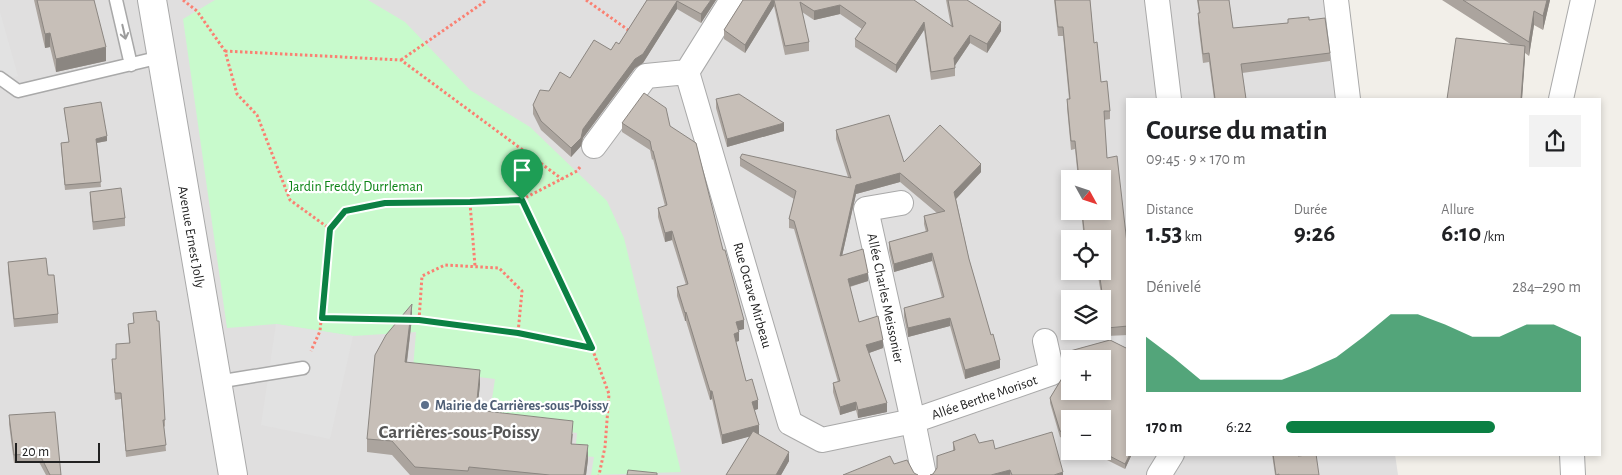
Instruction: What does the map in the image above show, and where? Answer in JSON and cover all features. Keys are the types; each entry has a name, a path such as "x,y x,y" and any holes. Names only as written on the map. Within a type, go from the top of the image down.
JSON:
{"street":[{"name":"Avenue Ernest Jolly","path":"152,0 218,382 232,475"},
{"path":"594,146 646,76 687,72 732,0"},
{"path":"1156,0 1169,98"},
{"path":"1336,0 1348,98"},
{"path":"1561,98 1583,0"},
{"name":"Rue Octave Mirbeau","path":"687,72 790,423 822,440 912,421"},
{"name":"Allée Charles Meissonier","path":"901,203 866,209 912,421"},
{"name":"Allée Berthe Morisot","path":"912,421 1052,373 1044,342"},
{"path":"912,421 924,475"},
{"path":"1159,475 1171,456"},
{"path":"1572,456 1574,475"}],"lane":[{"path":"116,0 131,65"},
{"path":"0,78 18,92 161,58"},
{"path":"218,382 303,368"}],"path":[{"path":"183,0 198,11 224,51 237,94 257,115 290,200 330,229"},
{"path":"401,60 487,0"},
{"path":"586,0 633,33"},
{"path":"224,51 401,60 562,179"},
{"path":"320,331 330,229 345,211 385,203 522,200 577,171"},
{"path":"522,200 592,348 609,394 605,447 599,475"},
{"path":"470,202 475,266"},
{"path":"419,320 422,276 445,266 499,268 522,291 518,333"},
{"path":"322,318 419,320 518,333 592,348"}],"shaded area":[{"path":"0,0 1340,0 1350,98 1126,98 1126,456 1395,456 1398,475 0,475"},
{"path":"0,12 18,76 0,82"},
{"path":"276,324 353,336 330,439 261,425"}],"green space":[{"name":"Jardin Freddy Durrleman","path":"215,0 368,0 405,22 470,90 530,127 607,201 624,238 681,472 591,475 594,457 575,455 577,433 489,419 495,379 413,369 416,332 353,336 276,324 227,328 183,19"}],"building":[{"path":"37,0 94,0 106,47 56,59 50,33 45,34"},
{"path":"647,0 711,0 701,14 677,1 643,54 635,59 583,129 581,138 571,148 541,121 533,105 540,90 549,91 560,72 570,78 594,40 611,50 616,42 619,44"},
{"path":"743,0 772,0 745,45 724,30"},
{"path":"774,0 914,0 953,27 948,0 967,0 1001,22 987,44 970,35 954,58 955,68 931,72 924,22 896,65 855,39 866,23 840,5 814,11 800,2 809,42 785,46"},
{"path":"1055,0 1090,0 1094,43 1097,42 1101,82 1107,81 1110,111 1104,111 1107,158 1117,156 1126,235 1126,326 1111,328 1111,290 1102,290 1100,280 1111,280 1111,230 1084,230 1083,220 1111,220 1111,170 1078,170 1075,141 1071,141 1067,99 1070,99 1063,27 1058,27"},
{"path":"1198,0 1229,0 1233,28 1288,23 1288,19 1309,17 1309,20 1325,18 1330,53 1241,64 1246,98 1215,98 1209,53 1203,54 1198,13 1200,13"},
{"path":"1463,0 1547,0 1543,16 1534,11 1529,42"},
{"path":"1456,38 1525,46 1521,98 1447,98"},
{"path":"644,93 666,108 670,126 696,143 723,250 725,250 744,320 736,322 739,332 734,334 746,381 752,379 758,400 752,402 759,425 722,435 712,391 710,391 677,287 688,284 672,231 665,233 658,208 667,205 650,141 622,123"},
{"path":"739,94 784,123 727,139 716,99"},
{"path":"101,102 107,136 96,139 101,182 65,185 61,143 69,142 64,108"},
{"path":"889,115 904,162 940,125 981,164 954,192 969,259 1000,360 965,370 950,318 908,328 904,308 944,297 932,253 894,264 889,242 928,231 924,216 945,211 900,173 856,185 840,256 863,249 868,273 848,279 859,322 878,316 883,340 866,345 887,403 858,410 856,402 840,407 833,383 840,381 794,221 789,219 796,191 740,158 742,154 851,178 836,130"},
{"path":"121,188 125,218 93,222 90,192"},
{"path":"46,258 48,275 54,275 58,314 14,319 8,262"},
{"name":"Mairie de Carrières-sous-Poissy","path":"412,304 405,362 480,370 476,410 573,421 571,444 588,445 584,475 550,475 469,467 468,471 415,467 392,441 367,439 375,355 386,335"},
{"path":"156,311 157,321 159,321 165,420 163,420 166,445 126,451 121,393 115,393 112,359 116,359 116,344 130,343 128,324 134,323 133,313"},
{"path":"1110,340 1126,348 1126,456 1129,456 1125,464 1111,457 1111,410 1061,410 1061,432 1050,398 1061,380 1061,400 1111,400 1111,350 1074,350"},
{"path":"55,412 61,475 50,475 39,453 14,455 9,415"},
{"path":"753,431 789,452 776,475 726,475"},
{"path":"1052,432 1063,472 1054,475 1012,475 1010,470 991,475 930,475 937,468 937,456 955,450 953,442 975,434 979,443 993,440 995,449"},
{"path":"890,456 894,464 907,460 914,473 918,475 843,475"},
{"path":"1273,456 1316,456 1319,475 1276,475"},
{"path":"628,470 657,473 657,475 627,475"}],"place":[{"name":"Mairie de Carrières-sous-Poissy","path":"425,405"}],"district":[{"name":"Carrières-sous-Poissy","path":"459,431"}],"route":[{"path":"522,200 592,348 518,333 419,320 322,318 330,229 345,211 385,203 522,200"}]}
